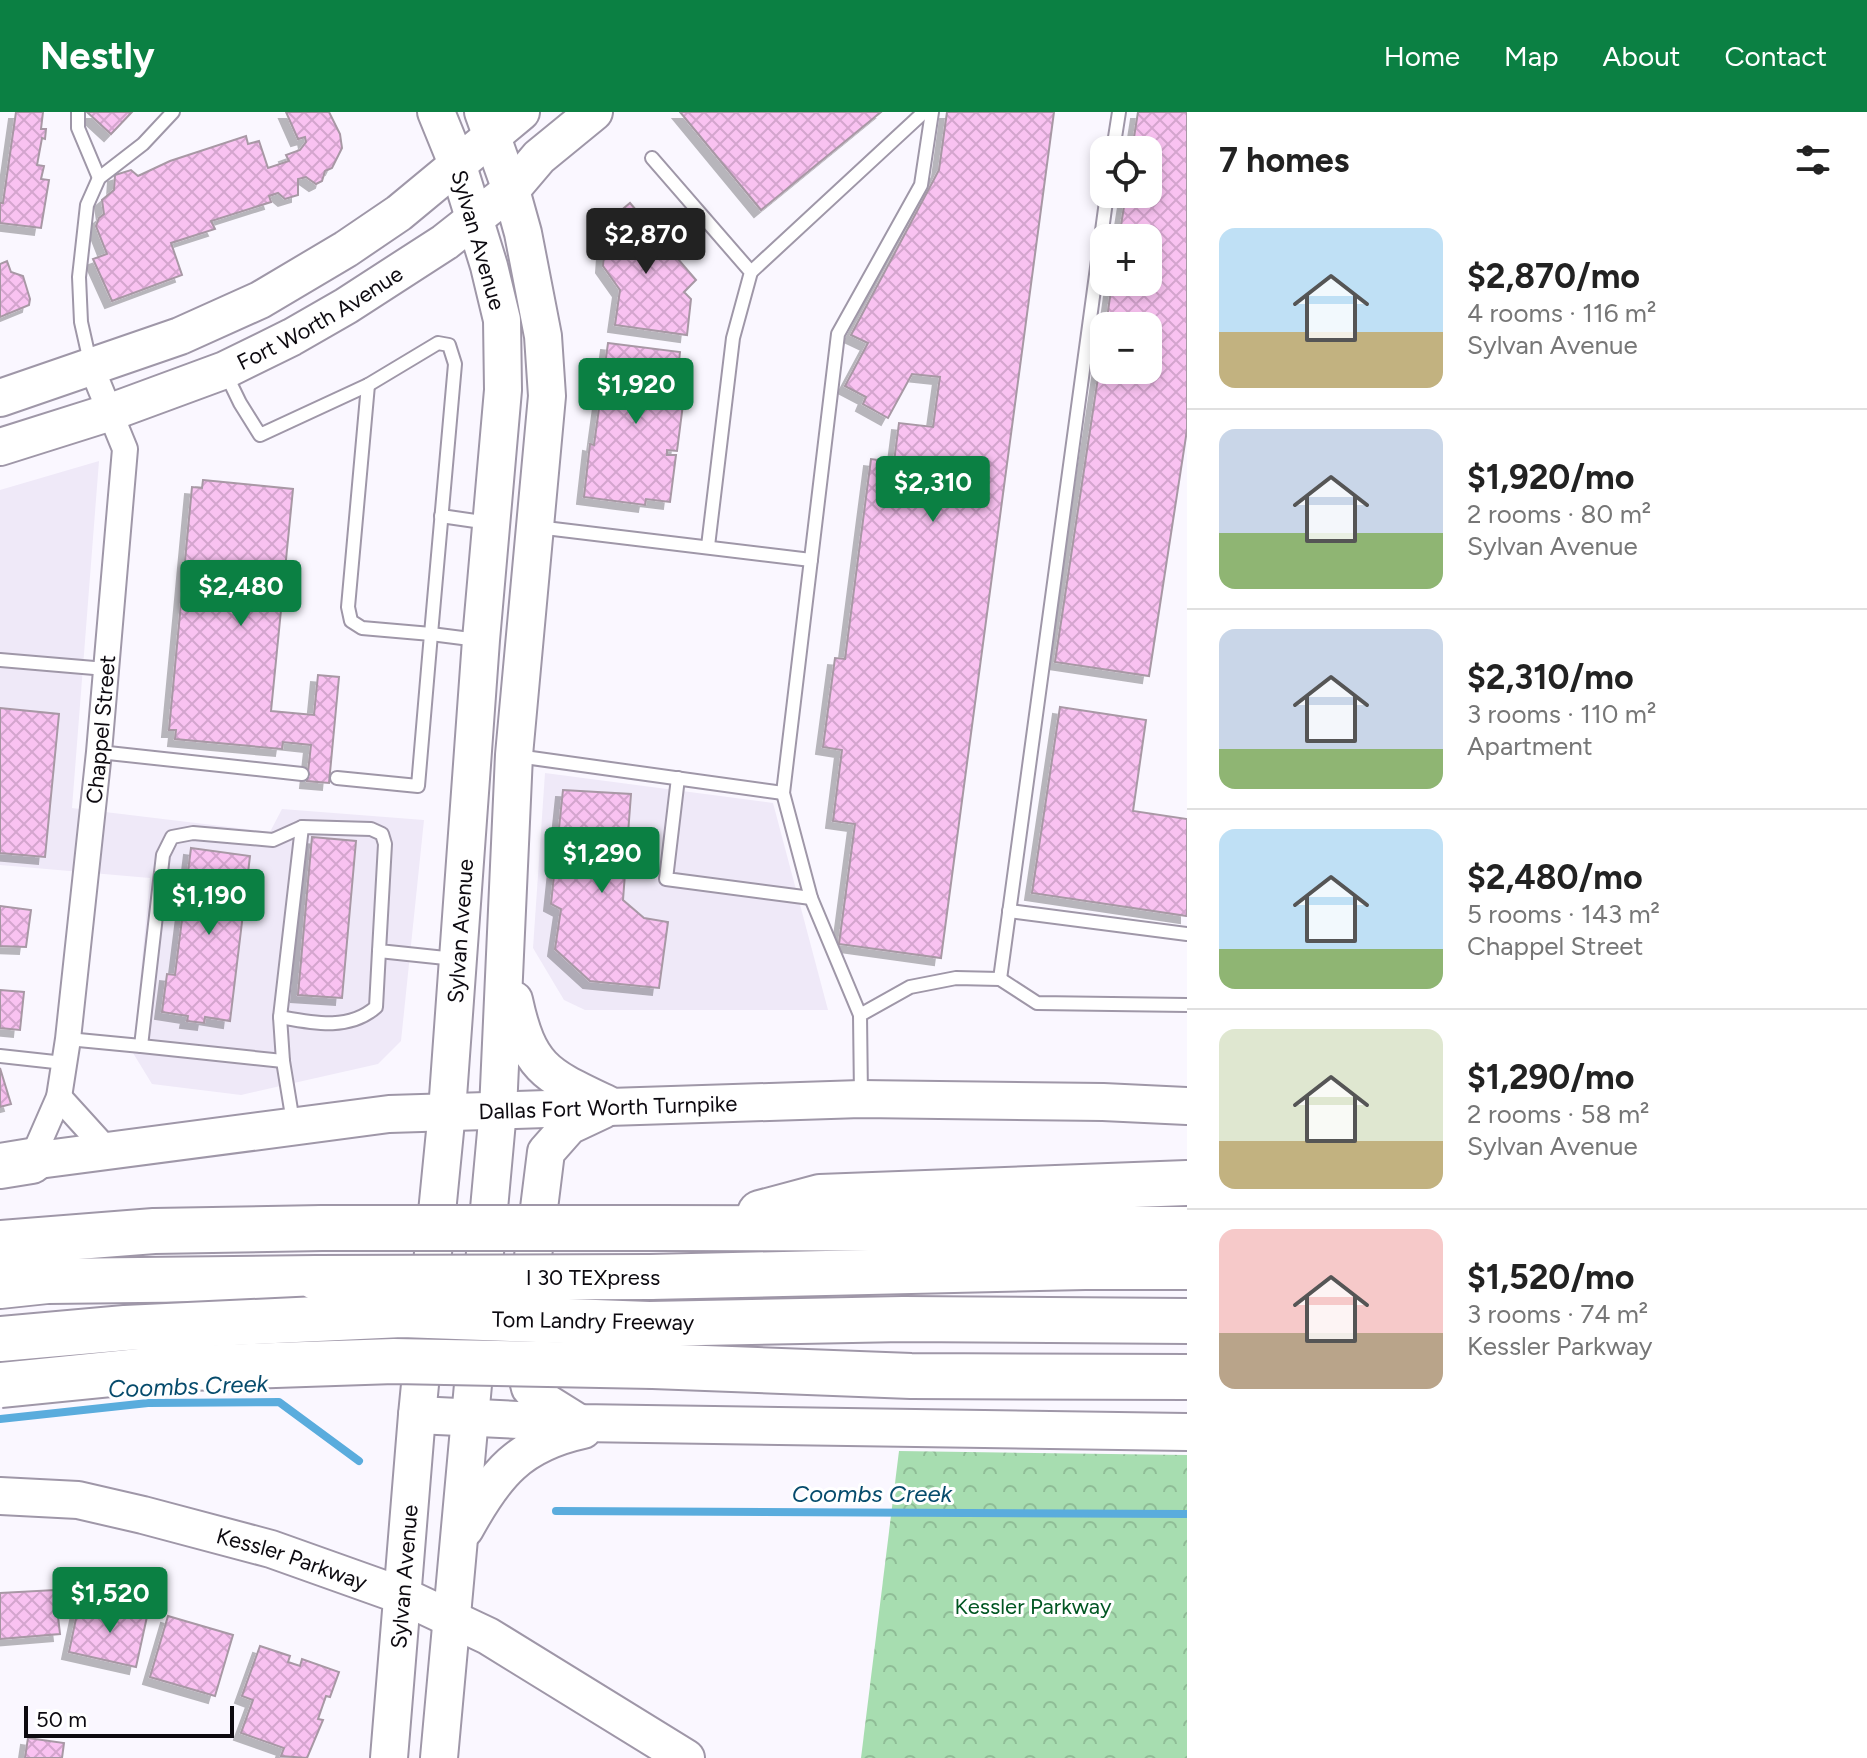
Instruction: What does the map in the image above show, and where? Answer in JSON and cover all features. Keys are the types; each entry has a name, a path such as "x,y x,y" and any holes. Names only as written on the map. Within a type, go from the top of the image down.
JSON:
{"highway":[{"path":"707,1228 820,1197 1187,1183"},
{"path":"0,1243 154,1231 322,1228 1187,1229"},
{"name":"I 30 TEXpress","path":"0,1286 47,1281 650,1277 1187,1267"},
{"name":"Tom Landry Freeway","path":"0,1339 125,1328 402,1315 651,1345 903,1319 1187,1321"},
{"path":"0,1385 160,1369 394,1361 651,1345 911,1376 1187,1377"}],"main road":[{"name":"Sylvan Avenue","path":"389,1758 417,1415 447,1111 481,640 503,390 502,320 475,219 436,112"},
{"name":"Fort Worth Avenue","path":"0,398 180,336 260,300 367,234 428,191 458,166 487,124 521,112"},
{"name":"Fort Worth Avenue","path":"0,447 111,412 225,370 292,337 445,242 511,190 539,157 594,112"},
{"name":"Sylvan Avenue","path":"439,1758 498,1110 514,755 547,396 543,336 523,233 487,124"},
{"path":"493,523 536,527"},
{"path":"459,959 506,965 522,1036 537,1062 562,1082 612,1106"},
{"name":"Dallas Fort Worth Turnpike","path":"16,1164 389,1114 447,1111 861,1099 1187,1106"},
{"path":"579,1423 530,1388 521,1353 546,1152 569,1126 612,1106"},
{"path":"417,1415 579,1423 1187,1432"},
{"path":"461,1537 486,1490 510,1463 564,1435 618,1423"},
{"name":"Kessler Parkway","path":"0,1496 78,1500 130,1512 271,1549 403,1596 488,1636 686,1758"}],"street":[{"name":"Chappel Street","path":"16,1164 59,1097 99,752 125,449 91,366"},
{"path":"59,1097 108,1151"}],"lane":[{"path":"78,112 78,128 99,178"},
{"path":"91,366 81,322 79,277 87,205 99,178 143,144 173,112"},
{"path":"708,546 733,338 751,272 924,112"},
{"path":"861,1099 860,1015 811,898 783,793 838,334 921,185 932,112"},
{"path":"1115,136 1119,112"},
{"path":"652,158 751,272"},
{"path":"1000,979 1105,208"},
{"path":"225,370 240,403 260,435 368,385 438,343 449,345 455,364 418,786 337,778"},
{"path":"368,385 348,607 351,621 362,628 481,640"},
{"path":"441,516 493,523"},
{"path":"536,527 811,560"},
{"path":"0,660 106,669"},
{"path":"99,752 302,774"},
{"path":"514,755 783,793"},
{"path":"678,778 666,879 811,898"},
{"path":"141,1046 163,855 172,837 193,833 273,840 302,827 371,829 382,834 385,844 376,1007 363,1019 319,1024 280,1017"},
{"path":"294,1126 283,1061 280,1017 302,827"},
{"path":"1009,911 1187,934"},
{"path":"379,951 459,959"},
{"path":"860,1015 910,987 956,978 1000,979 1037,1003 1187,1005"},
{"path":"0,1056 141,1046 283,1061"}],"shaded area":[{"path":"99,461 72,808 270,832 282,809 424,820 401,1041 378,1064 241,1095 152,1084 133,1053 150,878 0,865 0,490"},
{"path":"545,773 773,803 828,1010 585,1010 564,1000 533,948"}],"green space":[{"name":"Kessler Parkway","path":"899,1451 1187,1455 1187,1758 861,1758"}],"building":[{"path":"16,112 43,112 41,129 46,129 45,139 42,138 37,165 44,166 41,179 49,180 41,228 0,223 0,203 3,203"},
{"path":"87,112 132,112 111,134"},
{"path":"286,112 329,112 340,134 342,148 332,168 325,171 322,181 316,184 306,177 298,179 298,195 285,199 278,193 269,196 271,202 211,221 215,229 171,243 182,275 112,301 93,259 107,254 96,226 104,214 102,200 114,190 115,175 131,170 138,176 170,161 246,136 248,144 259,141 268,168 289,161 286,155 300,150 306,142 305,137 298,139"},
{"path":"680,112 881,112 761,210"},
{"path":"947,112 1054,112 941,958 839,944 855,824 833,821 842,750 823,747 835,658 845,659 871,459 894,462 899,423 933,427 940,377 912,374 888,418 863,404 866,397 845,386 868,343 851,335 939,170"},
{"path":"1138,112 1187,112 1187,430 1149,676 1055,662 1097,384 1162,384 1162,312 1108,312 1110,296 1162,296 1162,224 1121,224 1124,208 1162,208 1162,136 1134,136"},
{"path":"630,203 696,280 684,292 691,299 687,335 615,325 620,290 603,266 606,223"},
{"path":"7,261 11,272 23,276 30,299 29,305 0,317 0,264"},
{"path":"608,343 680,352 677,380 686,381 677,451 667,450 667,455 676,455 670,502 646,499 645,505 584,497"},
{"path":"203,480 293,489 271,711 314,715 318,675 339,677 329,783 307,781 311,745 283,742 282,749 175,739 176,730 169,730 192,487 202,488"},
{"path":"1060,707 1146,720 1133,811 1187,819 1187,916 1032,893"},
{"path":"0,708 59,714 45,857 0,853"},
{"path":"563,790 631,794 623,900 644,918 668,922 659,988 590,981 555,949 561,909 551,904"},
{"path":"312,837 356,841 342,998 298,995"},
{"path":"191,848 250,856 230,1021 205,1017 204,1023 187,1021 188,1016 162,1012 167,974 175,975"},
{"path":"0,906 31,910 26,947 0,946"},
{"path":"0,990 24,992 20,1030 0,1028"},
{"path":"0,1068 11,1104 0,1107"},
{"path":"55,1590 60,1634 0,1639 0,1593"},
{"path":"109,1603 148,1612 136,1667 69,1652 78,1609 107,1615"},
{"path":"168,1616 233,1635 215,1696 150,1677"},
{"path":"260,1646 290,1656 288,1662 300,1666 302,1659 339,1672 330,1697 326,1696 318,1719 323,1720 307,1758 281,1756 284,1748 241,1733 253,1700 242,1696"},
{"path":"28,1738 64,1743 62,1758 25,1758"}],"waterway":[{"name":"Coombs Creek","path":"0,1419 148,1403 279,1402 359,1461"},
{"name":"Coombs Creek","path":"556,1511 1187,1514"}]}
